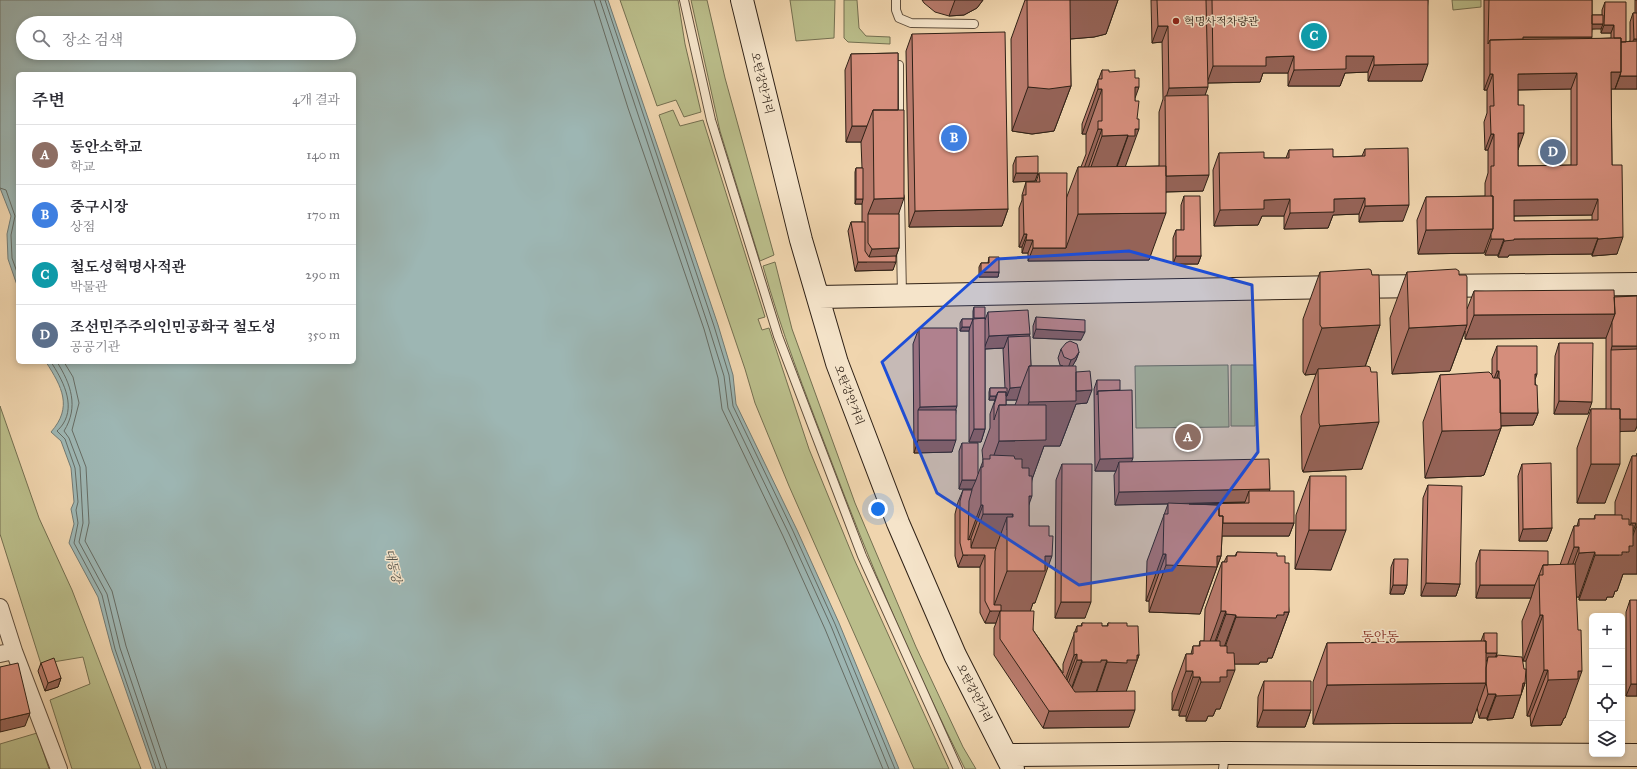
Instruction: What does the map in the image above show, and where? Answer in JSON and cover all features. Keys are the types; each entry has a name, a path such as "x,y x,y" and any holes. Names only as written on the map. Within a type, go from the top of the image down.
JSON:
{"street":[{"name":"오탄강안거리","path":"742,0 801,240 819,297 837,363 898,523 955,655 1010,762"},
{"path":"819,297 1637,284"},
{"path":"0,607 7,653 59,769"},
{"path":"1010,762 1224,761 1637,755"}],"lane":[{"path":"684,0 711,120 778,336 862,556 958,769"},
{"path":"896,0 896,10 899,18 911,23 974,24"},
{"path":"899,64 900,128"},
{"path":"900,192 902,295"}],"highlighted area":[{"path":"1129,251 1252,285 1258,452 1172,570 1079,585 937,493 882,362 997,259"}],"green space":[{"path":"620,0 678,0 685,44 701,112 684,117 676,100 657,106"},
{"path":"691,0 707,0 725,78 774,255 760,261 720,131"},
{"path":"790,0 835,0 834,38 796,41"},
{"path":"844,0 857,0 859,28 866,36 890,37 890,44 848,42 844,38"},
{"path":"1452,0 1481,0 1481,7 1453,10"},
{"path":"673,110 680,126 703,120 765,317 758,319 762,330 769,328 809,449 854,559 949,769 914,769 789,486 755,403 745,369 659,115"},
{"path":"775,262 792,329 855,503 916,647 963,747 976,769 965,769 946,731 893,614 844,495 785,338 770,290 763,266"},
{"path":"1228,365 1229,427 1136,428 1135,366"},
{"path":"1231,365 1254,365 1255,426 1231,426"},
{"path":"0,406 39,518 72,590 141,769 72,769 50,700 90,684 83,657 41,664 0,534"},
{"path":"37,733 49,769 0,769 0,744"}],"water":[{"name":"대동강","path":"0,0 608,0 718,325 733,375 736,404 797,530 839,623 899,769 153,769 112,650 98,597 69,543 74,524 71,509 74,502 71,468 61,441 51,432 58,423 62,414 63,397 57,380 47,364 356,364 356,72 16,72 16,282 8,259 7,234 11,216 0,188"}],"building":[{"path":"1027,0 1070,0 1071,86 1049,89 1028,87"},
{"path":"1157,0 1206,0 1208,87 1169,88 1168,26 1158,26"},
{"path":"1212,0 1428,0 1428,64 1374,65 1374,56 1346,56 1346,69 1294,70 1294,56 1266,57 1266,66 1213,66"},
{"path":"1489,0 1592,0 1592,37 1523,37 1523,39 1490,40 1488,44"},
{"path":"1605,2 1626,2 1626,42 1621,42 1621,38 1614,38 1614,25 1604,25"},
{"path":"1633,13 1637,13 1637,39 1634,39"},
{"path":"1592,15 1603,15 1603,24 1592,24"},
{"path":"1005,32 1008,209 915,211 912,34"},
{"path":"1621,38 1621,72 1611,72 1612,165 1622,165 1623,237 1598,239 1514,239 1504,241 1504,239 1491,239 1493,229 1493,196 1491,196 1491,166 1494,166 1494,134 1491,134 1490,106 1494,106 1493,74 1490,74 1490,40","holes":["1577,73 1577,165 1518,166 1518,133 1524,133 1524,105 1518,105 1518,74","1598,199 1598,220 1514,221 1514,200"]},
{"path":"1637,41 1637,76 1620,76 1621,42"},
{"path":"898,53 898,110 873,110 867,126 852,126 851,54"},
{"path":"1102,70 1109,70 1109,72 1135,70 1135,78 1139,78 1139,87 1135,87 1135,101 1139,101 1137,119 1139,119 1139,129 1135,129 1135,136 1102,136 1102,129 1098,129 1098,121 1102,121 1102,89 1098,89 1098,79 1102,79"},
{"path":"1208,95 1209,175 1166,176 1165,96"},
{"path":"873,110 904,110 904,198 874,199"},
{"path":"1408,148 1409,205 1365,206 1365,198 1334,199 1334,212 1290,213 1290,199 1264,200 1264,209 1220,210 1219,153 1264,152 1264,158 1289,158 1289,150 1333,149 1333,157 1365,156 1365,149"},
{"path":"1038,156 1038,173 1016,173 1016,157"},
{"path":"1166,166 1166,213 1078,214 1078,167"},
{"path":"856,168 863,168 863,199 856,199"},
{"path":"1039,173 1067,173 1066,248 1033,248 1033,240 1026,240 1027,234 1024,234 1023,195 1026,195 1026,182 1040,182"},
{"path":"1184,196 1200,196 1201,256 1176,256 1176,230 1184,230"},
{"path":"1493,196 1493,229 1426,230 1426,197"},
{"path":"868,214 899,214 899,248 872,249 868,243"},
{"path":"851,222 865,222 865,251 869,257 896,256 896,262 858,262"},
{"path":"989,257 999,257 999,272 981,272 981,263 989,263"},
{"path":"1456,269 1459,271 1459,275 1466,275 1467,277 1467,325 1409,328 1407,272"},
{"path":"1371,270 1372,275 1379,275 1380,325 1322,328 1320,325 1320,272"},
{"path":"1614,290 1615,314 1474,315 1474,291"},
{"path":"1637,296 1637,346 1612,346 1612,322 1615,314 1614,297"},
{"path":"974,307 985,307 985,318 974,318"},
{"path":"1028,310 1030,334 989,336 988,312"},
{"path":"1036,317 1085,320 1085,332 1036,329"},
{"path":"985,318 985,429 974,429 973,319"},
{"path":"962,319 973,319 970,327 962,327"},
{"path":"919,328 957,328 957,406 920,407"},
{"path":"1030,336 1031,366 1029,366 1021,387 1010,388 1008,337"},
{"path":"1070,341 1077,344 1079,352 1075,358 1071,360 1064,357 1061,349"},
{"path":"1559,343 1593,343 1592,402 1559,401"},
{"path":"1497,346 1537,346 1537,374 1535,374 1535,385 1537,385 1538,413 1500,413 1500,380 1499,371 1497,371"},
{"path":"1637,349 1637,419 1620,419 1620,409 1611,409 1611,350"},
{"path":"1029,366 1076,366 1076,401 1029,402"},
{"path":"1370,367 1371,372 1377,372 1379,422 1320,426 1318,369"},
{"path":"1090,371 1092,390 1076,391 1076,372"},
{"path":"1489,372 1493,378 1499,378 1500,380 1501,428 1498,430 1442,431 1440,375"},
{"path":"1097,380 1120,380 1120,390 1098,391 1097,395"},
{"path":"990,388 1007,388 1007,396 1006,392 998,392 996,396 990,396"},
{"path":"1132,390 1133,458 1100,459 1098,391"},
{"path":"998,392 1006,392 1006,405 999,405 994,420 994,405"},
{"path":"999,405 1046,405 1046,440 999,441"},
{"path":"1591,409 1620,409 1620,464 1591,464"},
{"path":"918,410 956,410 956,440 918,440"},
{"path":"962,443 978,443 978,474 976,480 962,480"},
{"path":"990,455 1014,456 1015,459 1022,459 1022,468 1029,468 1029,476 1032,476 1032,496 1029,496 1029,526 1049,526 1049,536 1053,536 1052,556 1045,556 1045,571 1007,571 1007,517 1013,517 1013,514 983,514 983,505 981,505 981,467 983,467 983,459 990,459"},
{"path":"1632,456 1637,456 1637,527 1636,523 1631,523"},
{"path":"1269,459 1270,489 1119,492 1119,462"},
{"path":"1551,463 1552,528 1523,529 1522,464"},
{"path":"1062,464 1092,464 1091,602 1061,602"},
{"path":"1310,476 1346,476 1346,530 1309,530"},
{"path":"1428,485 1462,486 1460,584 1426,583"},
{"path":"963,490 972,490 969,501 968,540 971,539 971,548 996,548 994,605 1001,605 1001,611 990,611 985,601 985,555 963,555 960,543 960,501"},
{"path":"1249,491 1294,491 1294,523 1223,523 1223,516 1219,516 1219,505 1189,504 1249,503"},
{"path":"1168,503 1219,505 1219,516 1223,516 1221,556 1217,556 1217,567 1166,565 1166,554 1163,554 1164,514 1168,514"},
{"path":"1595,515 1622,515 1622,519 1629,519 1629,525 1633,525 1633,546 1629,546 1629,552 1622,552 1622,555 1595,555 1595,552 1579,553 1579,547 1574,547 1574,526 1579,526 1579,519 1595,519"},
{"path":"1480,550 1548,551 1548,565 1543,565 1535,585 1480,585"},
{"path":"1237,552 1277,553 1277,556 1285,556 1285,563 1289,563 1289,612 1284,612 1284,615 1277,615 1276,618 1236,617 1236,615 1226,614 1226,611 1221,611 1222,562 1227,562 1227,556 1236,556"},
{"path":"1394,559 1408,559 1407,585 1393,585"},
{"path":"1575,564 1578,630 1581,630 1582,671 1578,671 1578,679 1548,680 1548,670 1544,670 1543,615 1540,615 1539,575 1543,575 1543,565"},
{"path":"1630,600 1637,600 1637,684 1631,684"},
{"path":"1000,611 1034,611 1033,630 1075,692 1135,691 1135,710 1049,711 1000,639"},
{"path":"1082,623 1102,623 1102,626 1108,626 1108,623 1127,623 1127,626 1138,626 1139,655 1137,655 1137,660 1127,660 1127,663 1107,662 1107,660 1101,660 1101,662 1082,662 1082,660 1077,660 1077,654 1074,655 1074,632 1077,632 1077,626 1082,626"},
{"path":"1484,633 1497,633 1497,653 1486,653"},
{"path":"1200,641 1220,641 1220,646 1227,646 1227,653 1234,653 1235,670 1227,670 1227,677 1220,677 1220,682 1201,682 1200,677 1193,677 1193,671 1186,671 1186,654 1193,654 1193,646 1200,646"},
{"path":"1486,641 1486,683 1327,685 1327,643"},
{"path":"1497,655 1522,657 1524,669 1526,669 1525,683 1523,683 1521,695 1496,696 1496,694 1488,694 1486,668 1488,657 1497,657"},
{"path":"54,658 61,678 48,683 41,663"},
{"path":"18,663 30,713 0,720 0,667"},
{"path":"1264,681 1311,681 1311,710 1263,710"}],"place":[{"name":"혁명사적차량관","path":"1176,21"},
{"name":"철도성혁명사적관","path":"1314,36"},
{"name":"중구시장","path":"954,138"},
{"name":"조선민주주의인민공화국 철도성","path":"1553,152"},
{"name":"동안소학교","path":"1188,437"}],"district":[{"name":"동안동","path":"1380,637"}]}
